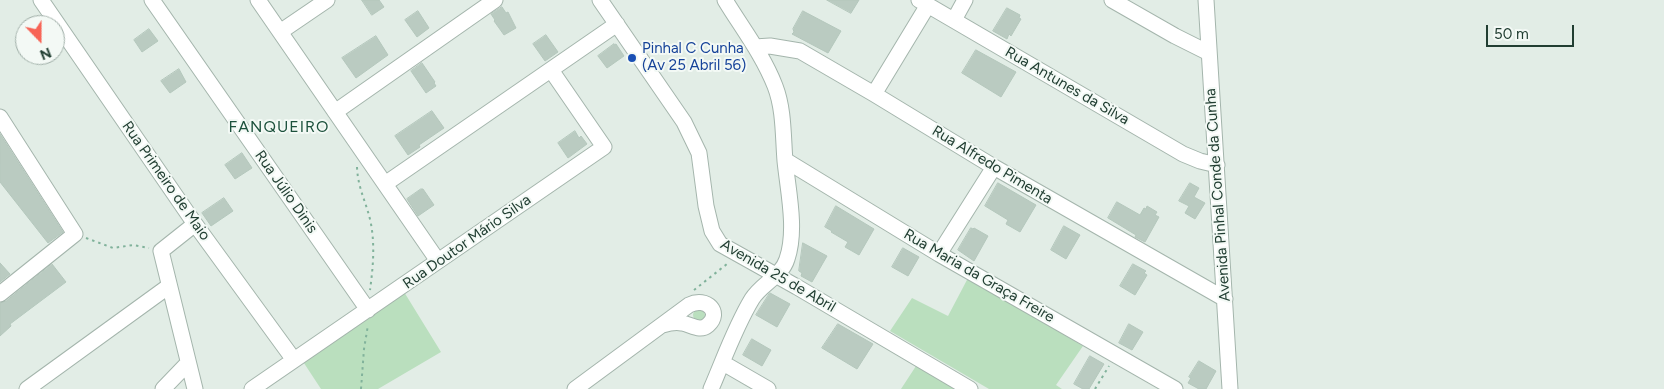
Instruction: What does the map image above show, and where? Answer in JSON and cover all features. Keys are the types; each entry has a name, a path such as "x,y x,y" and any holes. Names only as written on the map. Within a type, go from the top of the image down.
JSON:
{"street":[{"name":"Rua Júlio Dinis","path":"152,0 368,310"},
{"path":"258,0 438,261"},
{"path":"280,32 327,0"},
{"path":"335,112 495,0"},
{"name":"Avenida 25 de Abril","path":"600,0 684,122 699,153 706,206 712,231 720,244 970,389"},
{"path":"711,389 740,322 754,296 784,267 790,242 791,217 782,116 775,86 755,47 725,0"},
{"path":"954,20 965,0"},
{"path":"1112,0 1209,53"},
{"name":"Avenida Pinhal Conde da Cunha","path":"1206,0 1230,389"},
{"path":"874,94 924,2"},
{"name":"Rua Antunes da Silva","path":"924,2 1183,154 1217,165"},
{"name":"Rua Primeiro de Maio","path":"48,3 195,224 294,360"},
{"path":"385,184 617,24"},
{"name":"Rua Alfredo Pimenta","path":"755,47 770,46 800,51 994,167 1225,299"},
{"name":"Rua Doutor Mário Silva","path":"252,389 604,147 551,70"},
{"path":"0,117 75,234 0,294"},
{"name":"Rua Maria da Graça Freire","path":"785,160 939,254 1175,389"},
{"path":"939,254 994,167"},
{"path":"195,224 161,251 195,389"},
{"path":"33,387 169,286"},
{"path":"576,389 663,325 695,302 706,303 713,311 711,323 706,327 695,328 681,323 663,325"},
{"path":"163,389 188,363"},
{"path":"722,363 768,389"}],"path":[{"path":"357,144 358,182 371,223 374,255 368,310 368,330 360,389"},
{"path":"75,234 113,248 133,245 161,251"},
{"path":"695,302 694,290 739,255"},
{"path":"1095,389 1116,355"}],"green space":[{"path":"968,278 1083,346 1056,385 1062,389 989,389 890,331 912,298 948,316"},
{"path":"401,287 441,352 378,389 321,389 300,357"},
{"path":"697,309 701,309 705,315 701,321 697,321 693,317 693,313"},
{"path":"916,366 955,389 901,389"}],"building":[{"path":"362,0 379,0 384,7 372,15"},
{"path":"827,0 859,0 851,13"},
{"path":"502,7 506,13 508,12 516,28 504,35 491,14"},
{"path":"1007,8 1020,15 1019,18 1021,19 1011,36 1009,34 1007,39 993,31"},
{"path":"418,11 429,28 417,37 405,20"},
{"path":"803,11 841,31 828,53 792,34"},
{"path":"149,29 158,41 142,52 134,40"},
{"path":"546,35 558,52 545,61 533,44"},
{"path":"376,36 388,55 356,78 342,58"},
{"path":"616,44 624,56 607,68 598,56"},
{"path":"976,50 1016,72 1001,97 962,73"},
{"path":"422,63 436,86 426,93 411,71"},
{"path":"179,69 186,82 170,93 161,81"},
{"path":"432,111 444,128 408,155 395,136"},
{"path":"575,131 579,138 581,136 587,144 568,158 558,143"},
{"path":"0,134 63,232 48,243 0,182"},
{"path":"242,153 252,168 235,179 225,165"},
{"path":"998,183 1036,205 1020,232 1006,224 1008,220 985,206"},
{"path":"1190,183 1199,188 1194,197 1205,203 1195,219 1185,213 1189,206 1179,201"},
{"path":"423,189 434,205 418,216 407,199"},
{"path":"224,198 233,211 211,226 202,213"},
{"path":"1117,202 1140,215 1147,206 1157,212 1155,215 1159,217 1145,242 1108,218"},
{"path":"836,206 874,229 859,255 845,247 848,242 825,227"},
{"path":"1064,226 1080,235 1066,259 1051,250"},
{"path":"971,228 988,236 974,261 958,250"},
{"path":"803,243 827,256 812,282 801,276 802,273 799,271"},
{"path":"903,248 919,257 908,276 892,267"},
{"path":"0,263 10,274 0,282"},
{"path":"52,264 66,282 10,324 11,326 0,336 0,303 6,301"},
{"path":"1133,264 1146,271 1144,273 1147,275 1135,295 1120,286"},
{"path":"770,293 790,304 777,327 756,315"},
{"path":"838,324 873,344 857,369 822,348"},
{"path":"1129,324 1143,332 1132,350 1119,343"},
{"path":"752,339 771,350 762,366 743,355"},
{"path":"1090,356 1104,364 1089,389 1083,389 1074,384"},
{"path":"1199,361 1216,371 1206,389 1199,389 1188,383 1191,378 1189,377"}],"place":[{"name":"Pinhal C Cunha (Av 25 Abril 56)","path":"632,58"}],"district":[{"name":"FANQUEIRO","path":"279,127"}]}
